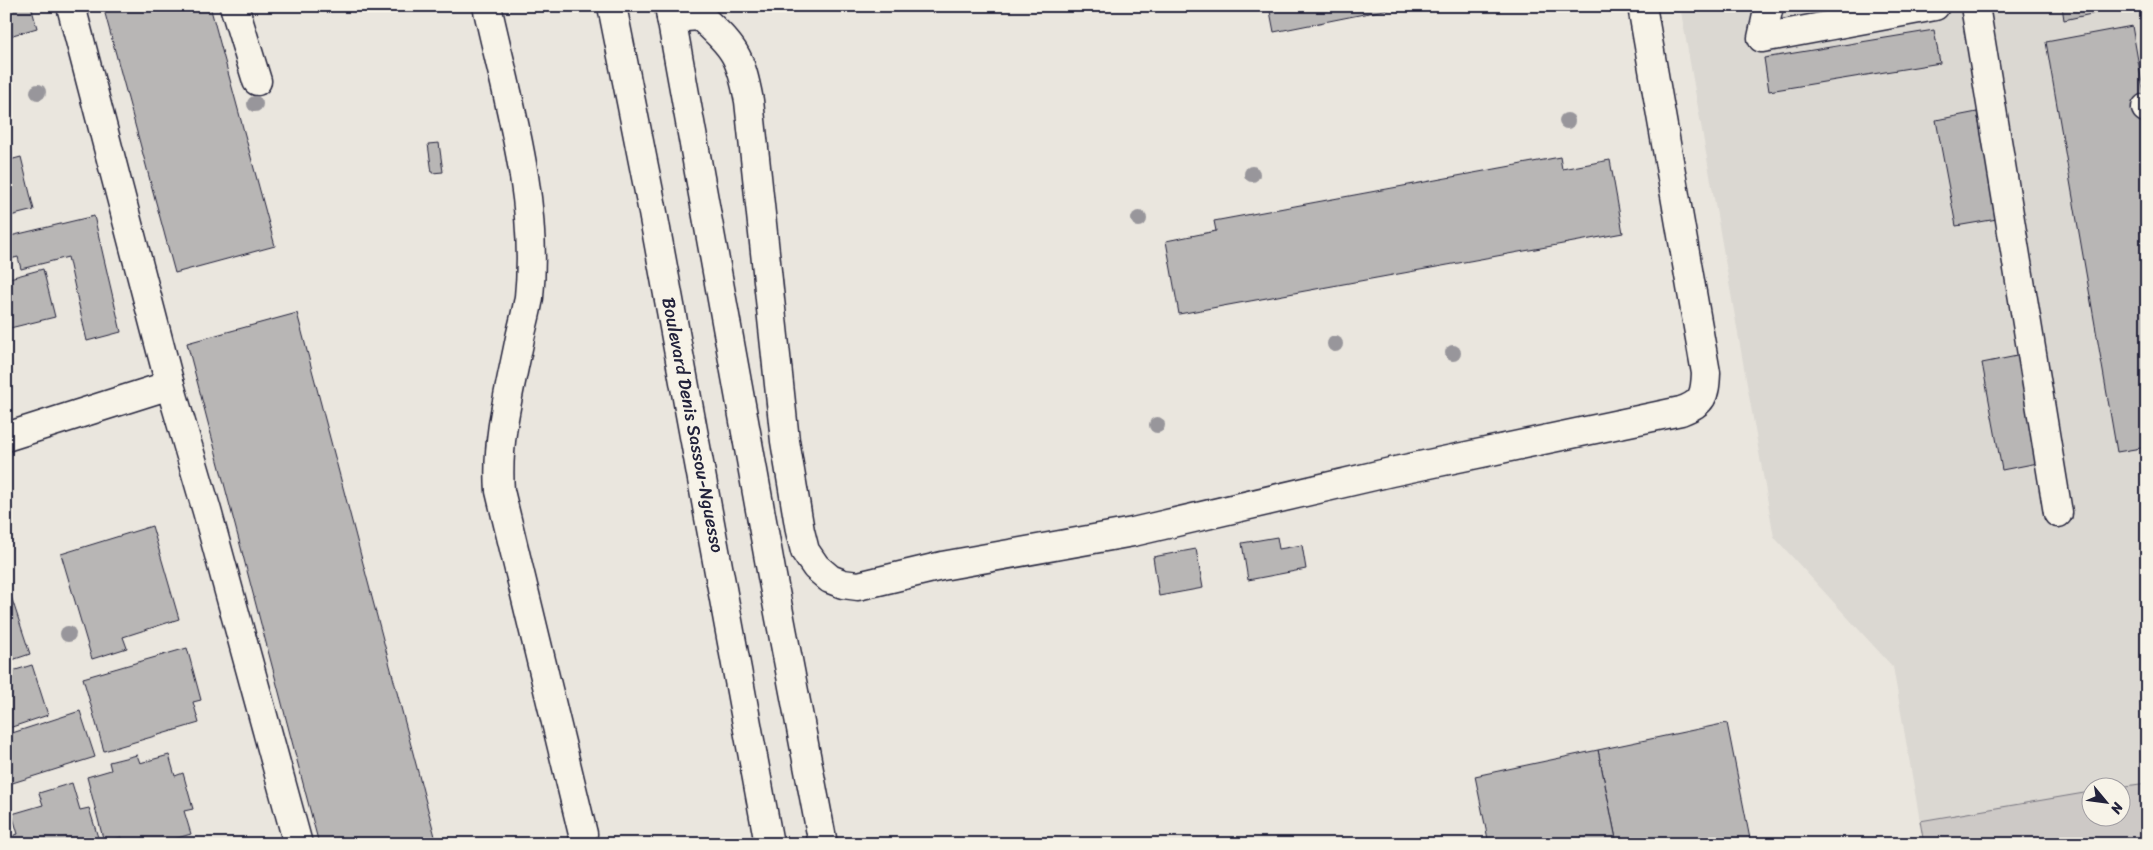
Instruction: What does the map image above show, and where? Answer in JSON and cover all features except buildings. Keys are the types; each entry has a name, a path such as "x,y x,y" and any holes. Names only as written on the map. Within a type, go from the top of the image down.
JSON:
{"street":[{"path":"71,6 170,385 207,511 298,844"},
{"path":"234,6 257,81"},
{"path":"487,6 520,157 530,234 529,298 500,433 498,465 500,491 583,834"},
{"name":"Boulevard Denis Sassou-Nguesso","path":"612,6 653,212 769,844"},
{"path":"823,844 670,12 698,11 735,51 742,68 749,101 785,441 800,531 805,551 816,567 830,579 843,584 858,586 942,566 1133,532 1391,472 1681,412 1696,406 1705,390 1706,373 1642,6"},
{"path":"1769,6 1762,38 1935,6"},
{"path":"1975,6 2058,514"},
{"path":"6,437 170,385"}],"shaded area":[{"path":"1680,6 2147,6 2147,844 1924,844 1893,667 1774,537"},
{"path":"2147,783 2147,844 1924,844 1920,821 2080,794 2080,828 2130,828 2130,785"}]}
